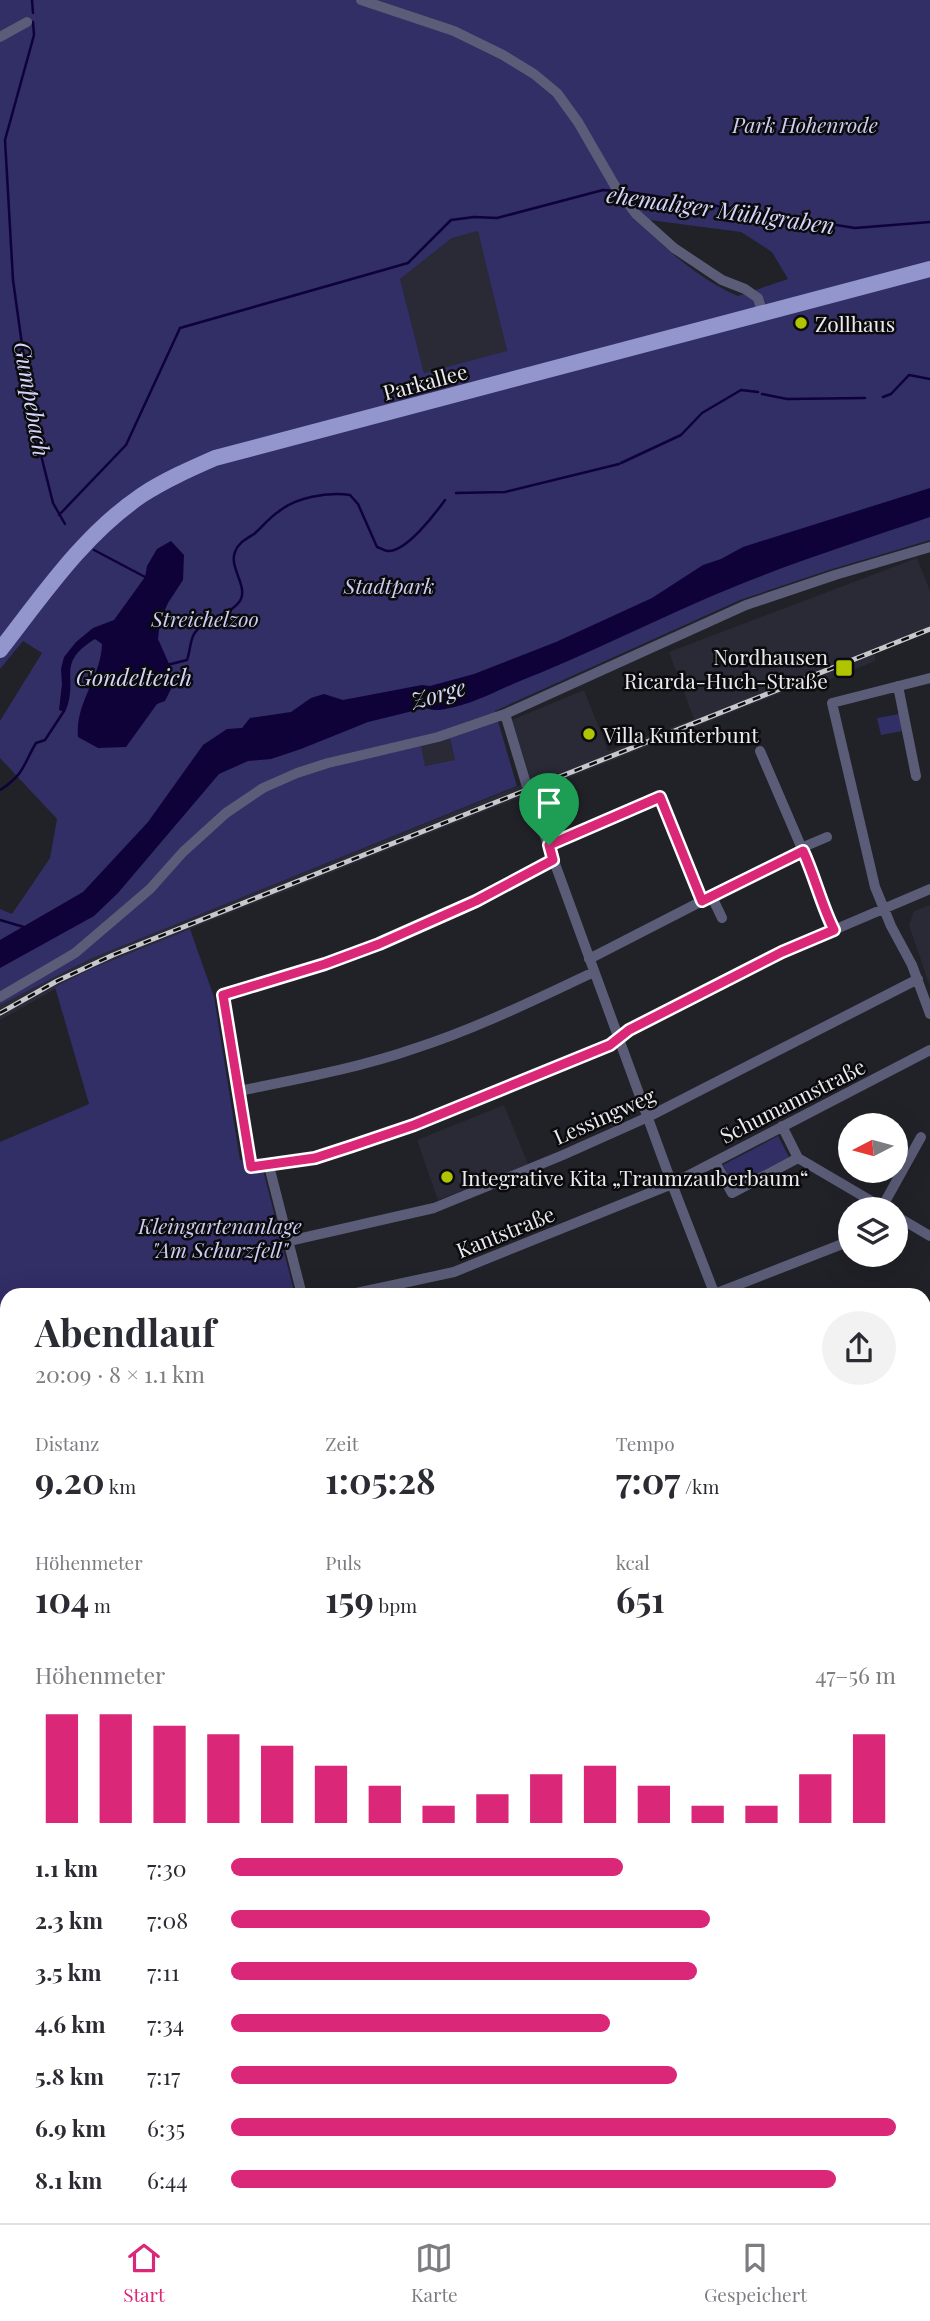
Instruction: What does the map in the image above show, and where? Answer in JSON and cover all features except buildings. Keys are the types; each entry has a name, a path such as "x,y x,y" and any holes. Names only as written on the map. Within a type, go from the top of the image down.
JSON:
{"main road":[{"name":"Parkallee","path":"0,650 83,544 144,494 215,458 930,269"}],"street":[{"path":"361,0 454,31 534,74 557,93 636,214 674,248 722,281 745,289 758,298 763,314"},
{"path":"0,37 27,22"},
{"path":"0,997 75,953 150,889 183,852 226,813 263,788 328,763 438,737 505,714 746,605 930,547"},
{"path":"930,678 832,703 875,887 918,979 930,1014"},
{"path":"898,686 916,776"},
{"path":"505,714 553,860 711,1288"},
{"path":"760,751 816,879 821,902 834,930"},
{"path":"549,845 660,797 707,899 722,918"},
{"path":"589,958 827,837"},
{"path":"553,860 476,901 379,944 325,964 223,995 251,1167 315,1158 414,1125 610,1045 629,1030 782,952 930,889"},
{"path":"239,1091 324,1073 415,1049 516,1009 594,972"},
{"name":"Lessingweg","path":"289,1241 434,1208 648,1117 918,979"},
{"name":"Schumannstraße","path":"672,1184 930,1050"},
{"path":"782,1126 798,1158 862,1197"},
{"path":"888,1197 921,1137"},
{"path":"715,1162 733,1193 798,1158"},
{"path":"269,1166 300,1288"},
{"name":"Kantstraße","path":"380,1288 454,1272 672,1184"},
{"path":"908,1223 930,1236"},
{"path":"732,1288 838,1246"}],"shaded area":[{"path":"479,230 507,352 424,373 400,279 452,238"},
{"path":"917,558 930,591 930,632 875,654 875,661 812,687 806,683 93,968 0,1020 0,1005 90,959 531,781 512,720 584,690 608,751 694,719 669,652"},
{"path":"450,739 455,760 425,766 420,746"},
{"path":"930,905 930,987 909,925 914,911"},
{"path":"504,1105 528,1164 438,1200 417,1140"}],"green space":[{"path":"0,0 930,0 930,540 740,600 495,711 517,786 90,959 0,1005 0,909 12,914 50,858 57,819 0,758 0,721 42,653 23,641 0,669","holes":["634,218 741,232 772,252 788,279 738,296 696,272","478,231 507,351 424,373 400,279 452,238","450,739 455,760 425,766 421,746"]},
{"path":"899,714 902,731 881,735 877,718"},
{"name":"Kleingartenanlage \"Am Schurzfell\"","path":"190,929 214,997 240,1160 260,1158 293,1288 0,1288 0,1142 89,1104 55,987 93,968"},
{"path":"778,1136 789,1157 734,1187 723,1165"}],"water":[{"name":"Zorge","path":"930,488 930,517 733,587 483,697 455,707 437,710 425,708 368,722 301,749 271,759 248,761 219,774 118,893 94,916 0,968 0,940 83,892 148,822 203,745 227,729 242,728 250,718 291,712 311,698 324,694 343,700 422,685 430,686 474,674 556,642 652,598 703,565 743,547"},
{"name":"Gondelteich","path":"171,541 184,555 183,580 160,621 158,639 170,666 171,689 165,701 157,704 126,747 98,748 78,737 78,724 101,656 102,644 95,639 75,656 71,664 69,700 65,712 59,710 64,657 76,642 93,628 114,620 145,577 147,566 157,549"}],"waterway":[{"name":"Gumpebach","path":"32,0 33,13"},
{"name":"Gumpebach","path":"33,22 34,35 5,140 13,280 42,459 53,503 65,524"},
{"name":"ehemaliger Mühlgraben","path":"59,515 126,445 180,328 408,263 451,220 497,218 603,190 616,191"},
{"name":"ehemaliger Mühlgraben","path":"623,191 855,228 930,222"},
{"path":"883,397 891,394 909,375 930,379"},
{"path":"621,463 681,435 702,413 741,390 758,392"},
{"path":"762,394 787,399 865,398"},
{"path":"456,493 505,492 619,464"},
{"path":"167,665 187,660 194,634 199,628 232,609 241,599 242,588 234,564 236,549 285,507 312,497 350,495 358,504 377,547 388,551 395,550 411,539 445,500"},
{"name":"Gumpebach","path":"94,550 147,578"},
{"path":"0,790 19,774 36,743 45,740 64,711"},
{"path":"0,920 27,928"}],"railway":[{"path":"0,1013 57,981 113,955 930,629"}],"place":[{"name":"Zollhaus","path":"801,323"},
{"name":"Nordhausen Ricarda-Huch-Straße","path":"844,668"},
{"name":"Villa Kunterbunt","path":"589,734"},
{"name":"Integrative Kita „Traumzauberbaum“","path":"447,1177"}],"route":[{"path":"660,797 702,901 803,851 834,930 782,952 629,1030 610,1045 414,1125 315,1158 251,1167 223,995 325,964 433,922 553,860 549,845 660,797"}],"park label":[{"name":"Park Hohenrode","path":"805,124"},
{"name":"Stadtpark","path":"389,585"},
{"name":"Streichelzoo","path":"205,618"}]}
